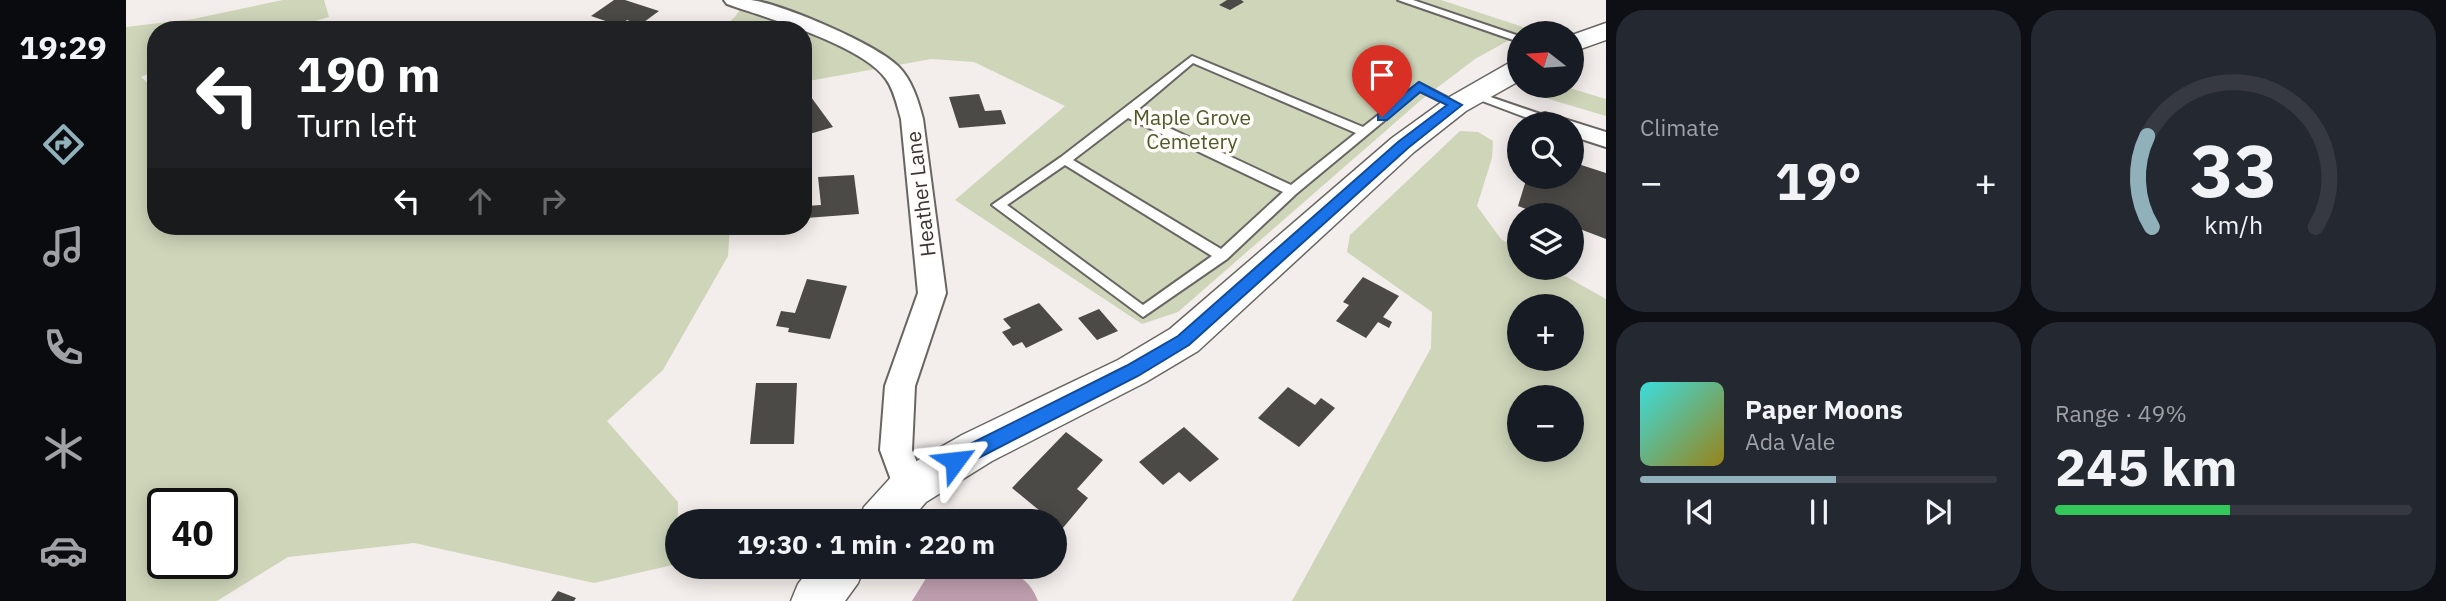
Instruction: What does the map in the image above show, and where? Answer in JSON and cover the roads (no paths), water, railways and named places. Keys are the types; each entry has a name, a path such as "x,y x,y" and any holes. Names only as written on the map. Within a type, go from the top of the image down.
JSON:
{"street":[{"name":"Heather Lane","path":"734,0 789,21"},
{"name":"Heather Lane","path":"812,30 867,51 891,71 905,95 912,119 932,293 900,386 896,450 910,488"},
{"path":"1584,39 1606,31"},
{"path":"891,509 910,488 978,448 1132,371 1184,340 1403,145 1464,100 1507,76"},
{"path":"1584,132 1606,140"},
{"path":"815,601 832,579"}],"lane":[{"path":"1403,0 1507,36"},
{"path":"1364,132 1192,59 1065,160 998,205 1143,312 1222,256 1292,191 1364,132 1419,86 1512,112"},
{"path":"1127,113 1292,191"},
{"path":"1065,160 1222,256"}],"park label":[{"name":"Maple Grove Cemetery","path":"1192,129"}]}
